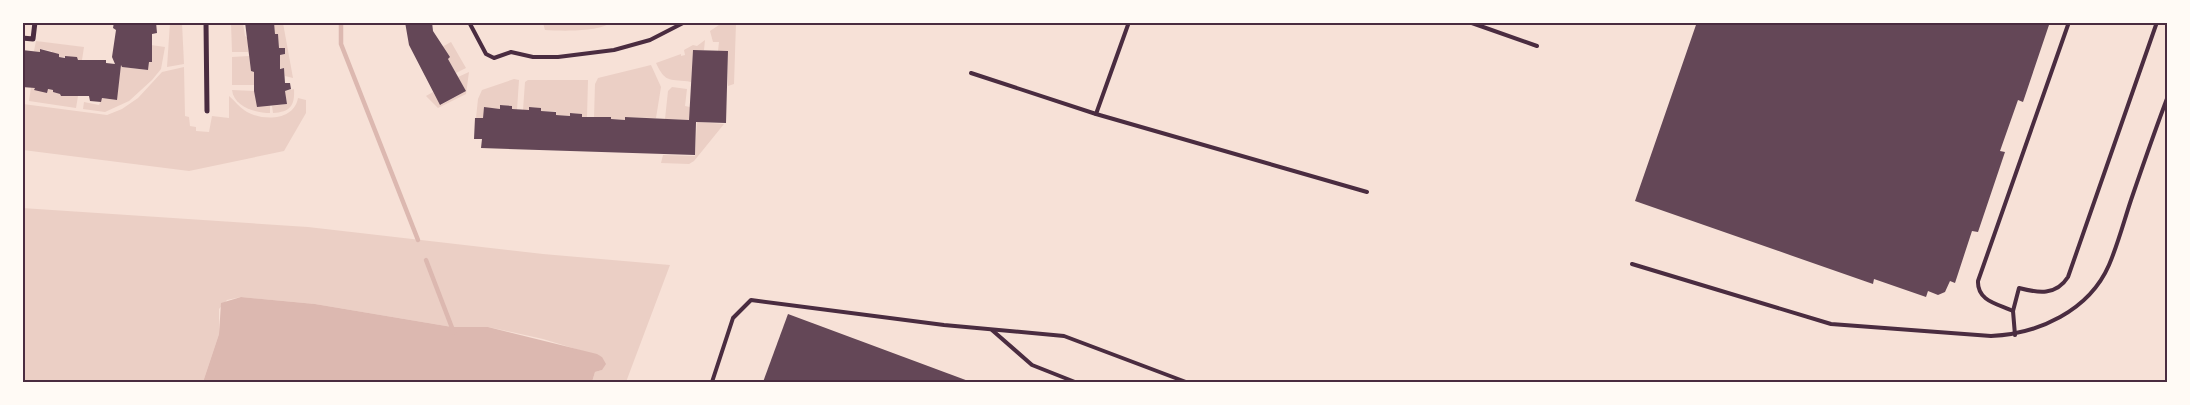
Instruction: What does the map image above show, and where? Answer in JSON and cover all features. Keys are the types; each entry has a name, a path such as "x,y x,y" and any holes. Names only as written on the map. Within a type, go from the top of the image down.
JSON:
{"street":[{"path":"22,38 32,39 35,22"},
{"path":"206,22 207,111"}],"lane":[{"path":"469,22 486,54 494,58 511,52 533,57 558,57 614,50 650,40 685,22"},
{"path":"1096,114 1129,22"},
{"path":"1470,22 1537,46"},
{"path":"2013,311 1984,298 1979,292 1978,281 2069,22"},
{"path":"2015,335 2013,311 2019,288 2039,292 2051,291 2061,286 2068,277 2157,22"},
{"path":"971,73 1096,114 1367,192"},
{"path":"1632,264 1831,324 1991,336 2015,335 2034,330 2068,311 2082,300 2108,266 2168,96"},
{"path":"712,382 733,318 751,300 1064,336 1186,382"},
{"path":"991,329 1032,366 1075,382"}],"shaded area":[{"path":"610,22 597,28 570,31 545,30 543,23"},
{"path":"170,23 182,23 184,64 167,67"},
{"path":"231,23 243,23 245,36 248,38 248,52 232,52"},
{"path":"274,23 283,23 293,78 285,76 284,69 280,68 280,55 285,54 285,49 279,48 278,35 275,34"},
{"path":"722,23 736,23 734,84 728,86 728,52 718,51 719,42 713,42 710,31"},
{"path":"705,40 704,50 693,50 691,82 666,78 663,75 656,63 681,54 681,56 685,55 684,50 693,45 697,46"},
{"path":"36,41 84,47 82,60 78,60 77,57 59,57 59,54 52,53 52,51 41,49 40,52 34,51"},
{"path":"451,42 466,68 456,73 448,59 450,57 442,47"},
{"path":"151,45 165,47 161,69 152,80 129,101 105,112 83,109 84,102 99,105 102,98 116,100 121,65 122,67 148,70 149,62 152,62"},
{"path":"249,56 251,71 254,72 254,85 232,85 232,57"},
{"path":"651,65 661,87 656,118 626,117 625,120 611,119 611,117 594,118 595,84 598,78"},
{"path":"184,67 185,116 189,117 190,126 196,127 196,131 209,132 212,116 229,118 229,96 247,112 269,118 284,115 291,111 298,98 306,100 306,113 284,151 189,171 23,150 23,104 107,115 122,109 138,98 162,72"},
{"path":"469,72 466,94 438,108 426,96 433,92 441,105 466,91 458,77"},
{"path":"514,79 519,80 517,110 512,109 511,106 501,105 500,109 484,108 483,118 476,118 478,99 482,90"},
{"path":"528,80 588,80 587,117 571,113 570,116 556,115 556,111 541,111 540,108 530,107 529,110 523,110 525,82"},
{"path":"31,87 53,90 53,92 61,96 78,96 76,108 29,101"},
{"path":"672,87 687,89 685,106 690,107 689,120 665,119 668,91"},
{"path":"294,89 294,100 290,107 284,111 273,113 272,106 287,104 285,91"},
{"path":"232,90 254,91 270,105 270,113 258,112 241,105"},
{"path":"697,122 724,124 694,161 689,164 661,163 663,155 695,156"},
{"path":"22,208 308,227 543,254 670,265 626,382 592,382 595,372 602,370 602,357 543,339 488,327 452,327 315,304 241,297 227,300 219,309 219,334 203,382 23,382"},
{"path":"241,297 315,304 452,327 488,327 597,354 602,357 606,364 602,370 595,372 592,382 203,382 219,334 221,303"}],"building":[{"path":"114,22 156,22 157,33 152,34 152,62 149,62 148,70 122,67 121,65 117,100 102,98 101,102 90,101 89,96 61,96 53,92 53,90 48,89 47,93 34,90 35,88 22,87 22,50 40,52 40,49 59,54 59,57 77,57 78,60 106,60 106,63 115,64 112,57 116,30 113,28"},
{"path":"245,22 274,22 275,34 278,34 279,48 285,48 285,54 280,55 280,69 284,68 285,83 290,83 291,89 285,91 287,104 257,107 254,91 254,72 251,71"},
{"path":"405,22 432,22 433,31 450,57 448,59 466,91 440,105 409,45"},
{"path":"1697,22 2050,22 2023,102 2018,100 2000,151 2005,152 1978,232 1972,231 1955,283 1950,281 1945,292 1938,295 1928,291 1926,297 1874,279 1873,284 1635,201"},
{"path":"693,50 728,51 726,123 696,122 695,155 481,148 482,139 474,139 475,118 483,118 484,107 500,109 500,105 512,106 512,109 529,110 529,107 541,108 541,111 556,112 556,115 570,116 570,113 582,114 582,117 611,117 611,119 625,120 625,117 689,120"},
{"path":"788,314 971,382 763,382"}],"waterway":[{"path":"341,22 341,44 418,240"},
{"path":"426,260 454,333"}]}
